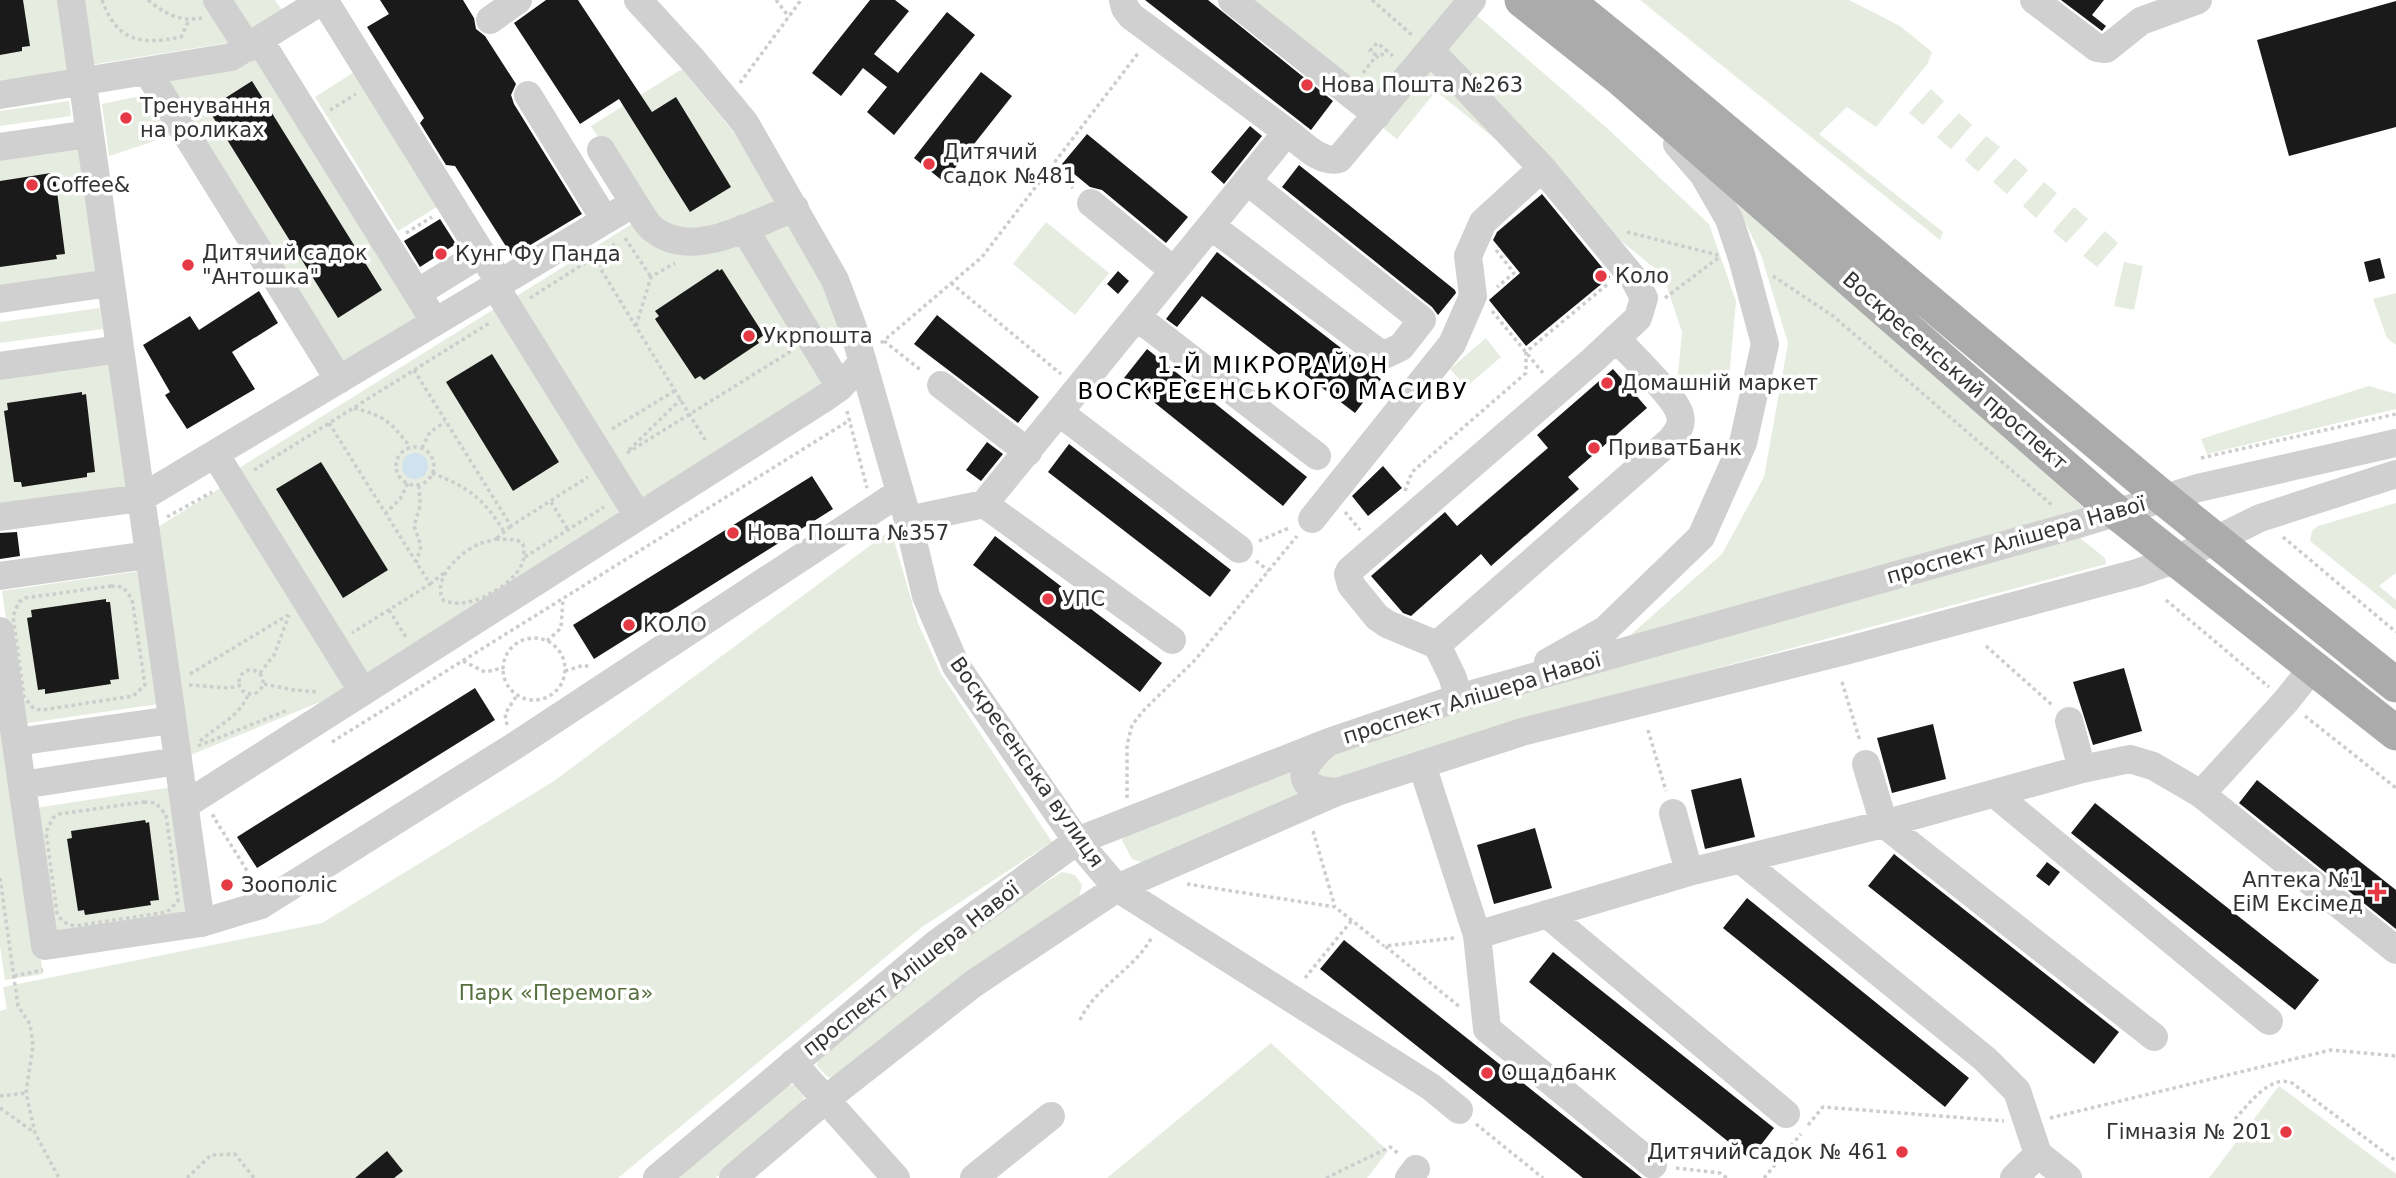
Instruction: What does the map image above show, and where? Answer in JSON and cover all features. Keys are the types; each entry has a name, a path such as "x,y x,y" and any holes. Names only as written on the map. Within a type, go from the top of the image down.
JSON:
{"main road":[{"name":"Воскресенський проспект","path":"1522,0 1620,78 2116,512 2396,733"},
{"name":"Воскресенський проспект","path":"1566,0 2162,497 2396,685"}],"street":[{"path":"71,0 201,923"},
{"path":"0,95 231,57 324,0 482,253 638,516"},
{"path":"490,20 518,0"},
{"name":"Воскресенська вулиця","path":"638,0 745,123 835,280 853,328 870,354 899,493 926,596 956,666 1077,841 1117,888 1431,1087 1459,1110"},
{"path":"1123,0 1131,16 1322,158 1331,161 1346,153 1472,0"},
{"path":"1232,0 1377,115"},
{"path":"2034,0 2097,48 2106,49 2141,21 2198,0"},
{"path":"220,6 254,44 311,122 435,322"},
{"path":"1420,60 1542,168 1634,279 1644,298 1638,318 1350,570 1348,579 1351,585 1369,608 1387,624 1437,646 1453,678 1458,698"},
{"path":"147,71 339,380"},
{"path":"1510,683 1605,630 1701,537 1743,443 1765,344 1729,219 1703,174 1620,78"},
{"path":"528,95 605,220"},
{"path":"908,520 984,504 1287,132"},
{"path":"0,147 89,134"},
{"path":"601,150 651,228 684,243 708,240 795,208"},
{"path":"1312,519 1452,344 1473,296 1468,256 1483,222 1542,168"},
{"path":"1211,226 1375,350 1384,355 1401,347 1422,320 1247,181"},
{"path":"1091,202 1174,271"},
{"path":"0,517 141,498 634,203"},
{"path":"744,228 840,387"},
{"path":"417,293 482,253"},
{"path":"0,299 110,283"},
{"path":"1137,317 1317,456"},
{"path":"1437,646 1678,431 1681,423 1677,405 1616,338"},
{"path":"0,366 120,349"},
{"path":"185,806 840,387 870,354"},
{"path":"941,385 1028,452"},
{"path":"1060,413 1239,549"},
{"name":"проспект Алішера Навої","path":"657,1178 937,943 1077,841 1329,742 1458,698 2075,525 2162,497 2396,443"},
{"path":"215,454 362,692"},
{"path":"733,1178 825,1100 974,984 1117,888 1337,792 1522,732 1849,650 2137,573 2177,559 2260,518 2396,474"},
{"path":"0,631 45,946 201,923 261,905 516,744 899,493"},
{"path":"984,504 1172,640"},
{"path":"0,576 149,555"},
{"path":"2201,794 2286,701 2313,667"},
{"path":"16,742 172,720"},
{"path":"2069,721 2082,769"},
{"path":"1329,742 1311,757 1305,774 1308,785 1318,791 1337,792"},
{"path":"1476,935 1689,872 1884,824 2082,769 2130,759 2153,766 2201,794 2396,950"},
{"path":"22,785 178,761"},
{"path":"1866,764 1884,824 2154,1037"},
{"path":"1422,765 1476,935 1487,1029 1653,1165"},
{"path":"1995,794 2269,1021"},
{"path":"1673,813 1689,872"},
{"path":"1741,860 1985,1059 2017,1091 2038,1154 2068,1178"},
{"path":"1547,914 1786,1114"},
{"path":"793,1063 896,1178"},
{"path":"974,1178 1051,1116"},
{"path":"2014,1178 2038,1154"}],"path":[{"path":"102,0 108,18 125,34 154,42 181,37 189,20"},
{"path":"148,0 165,13 189,20 214,16 220,6"},
{"path":"776,0 789,17"},
{"path":"734,91 801,0"},
{"path":"1372,0 1420,60"},
{"path":"870,354 982,257 1153,33"},
{"path":"1386,50 1379,58 1370,51 1377,43 1386,50 1420,60"},
{"path":"1348,92 1376,56"},
{"path":"311,122 375,82"},
{"path":"1050,169 1091,202"},
{"path":"387,245 451,204"},
{"path":"1627,233 1721,256 1638,318"},
{"path":"525,300 626,238 651,277"},
{"path":"1492,245 1514,272 1493,291"},
{"path":"594,258 708,442 697,449"},
{"path":"1742,258 1833,316 2075,525"},
{"path":"636,326 651,277 679,261"},
{"path":"951,283 1079,389"},
{"path":"1525,352 1610,283"},
{"path":"1491,310 1558,390"},
{"path":"163,520 247,474 495,319"},
{"path":"884,341 941,385"},
{"path":"681,398 622,456 793,350 799,359"},
{"path":"1403,497 1412,472 1526,373 1525,352"},
{"path":"414,370 511,526"},
{"path":"840,387 870,500"},
{"path":"607,432 676,390"},
{"path":"354,408 378,414 410,447"},
{"path":"2201,458 2396,414"},
{"path":"325,746 850,419"},
{"path":"422,448 430,432 446,421"},
{"path":"329,423 429,584"},
{"path":"410,447 422,448 433,461 432,473 425,482 408,483 399,476 396,464 400,454 410,447"},
{"path":"432,473 451,480 478,497 505,533"},
{"path":"347,636 429,584 478,544 496,539 511,526 592,475"},
{"path":"385,513 400,499 408,483"},
{"path":"416,563 421,546 414,526 421,506 419,484"},
{"path":"1330,496 1376,548"},
{"path":"550,501 568,530"},
{"path":"525,557 610,504"},
{"path":"2260,518 2396,632"},
{"path":"1239,549 1312,519"},
{"path":"1127,803 1125,765 1132,725 1196,659 1312,519"},
{"path":"447,571 440,586 440,595 444,601 462,603 481,599 507,583 520,570 525,557 523,544 517,540 496,539"},
{"path":"1239,549 1269,571"},
{"path":"111,586 123,587 132,600 145,685 133,696 34,709 24,697 13,616 15,609 25,598 111,586"},
{"path":"547,641 561,628 563,598"},
{"path":"389,610 410,643"},
{"path":"185,677 290,614 274,655 260,674"},
{"path":"529,638 547,641 561,653 565,671 562,682 548,697 527,699 509,688 504,679 503,668 510,648 519,642 529,638"},
{"path":"1986,646 2069,721"},
{"path":"463,660 485,672 503,668"},
{"path":"565,671 584,665 593,669"},
{"path":"239,686 245,671 253,670 260,674 264,684"},
{"path":"1842,682 1866,764"},
{"path":"264,684 323,692"},
{"path":"248,695 257,694 264,684"},
{"path":"186,685 228,688 239,686"},
{"path":"239,686 248,695"},
{"path":"248,695 244,705 232,718 191,750 293,707"},
{"path":"1648,730 1673,813"},
{"path":"144,802 156,803 166,815 178,901 167,912 75,926 67,924 57,913 46,832 48,825 59,814 144,802"},
{"path":"224,809 213,816 259,890"},
{"path":"1313,831 1335,907"},
{"path":"0,878 18,1006 30,1024 33,1045 26,1093 35,1133 60,1178"},
{"path":"1178,883 1335,907 1487,1029"},
{"path":"1080,1020 1088,1003 1140,955 1152,939 1156,928 1155,920 1163,915"},
{"path":"1290,997 1352,920"},
{"path":"1385,946 1476,935"},
{"path":"1764,1178 1823,1107 2028,1124 2332,1050 2396,1056"},
{"path":"2235,1119 2261,1092 2276,1082 2289,1082 2396,1161"},
{"path":"0,1096 26,1093"},
{"path":"0,1108 35,1133"},
{"path":"1459,1110 1543,1178"},
{"path":"1326,1178 1390,1147 1412,1173"},
{"path":"187,1178 211,1155 235,1154 254,1178"},
{"path":"1653,1165 1720,1173 1727,1178"}],"green space":[{"path":"0,0 63,0 73,72 0,82"},
{"path":"81,0 204,0 233,42 90,65"},
{"path":"223,0 275,0 285,14 250,29"},
{"path":"1223,0 1459,0 1607,128 1709,224 1736,301 1728,390 1677,384 1682,332 1663,275 1436,91 1397,139"},
{"path":"1640,0 1849,0 1900,26 1932,52 1928,63 1876,127 1847,107 1819,134 1943,232 1940,240"},
{"path":"258,51 422,317 335,367 165,79"},
{"path":"682,69 735,134 778,207 700,235 654,222 591,126"},
{"path":"356,71 440,205 398,231 315,97"},
{"path":"1931,89 1944,101 1923,125 1909,113"},
{"path":"150,94 175,134 109,156 102,104"},
{"path":"69,101 71,116 0,126 0,111"},
{"path":"1959,113 1972,125 1951,149 1937,137"},
{"path":"1986,136 2000,147 1978,172 1965,160"},
{"path":"83,149 100,271 0,285 0,161"},
{"path":"2015,158 2028,170 2007,194 1993,182"},
{"path":"2044,182 2057,193 2036,218 2023,206"},
{"path":"1731,193 2084,508 1626,639 1722,554 1764,477 1788,343 1761,255"},
{"path":"2074,207 2088,219 2066,243 2053,231"},
{"path":"784,218 822,278 842,328 820,343 752,231"},
{"path":"635,222 737,236 828,383 641,503 515,297"},
{"path":"1046,222 1109,273 1075,315 1013,264"},
{"path":"2105,231 2118,243 2097,267 2083,256"},
{"path":"2124,262 2143,266 2134,310 2114,306"},
{"path":"2396,293 2396,345 2387,338 2373,299"},
{"path":"499,306 629,514 365,678 236,470"},
{"path":"100,308 103,329 0,343 0,322"},
{"path":"1486,338 1501,357 1466,387 1450,369"},
{"path":"111,363 129,489 0,508 0,379"},
{"path":"2369,386 2396,394 2396,409 2207,454 2201,439"},
{"path":"222,487 347,691 186,757 153,530"},
{"path":"2396,503 2396,573 2379,586 2396,600 2396,610 2310,541 2312,531 2318,526"},
{"name":"Парк «Перемога»","path":"891,530 918,623 941,674 1052,842 922,927 618,1178 0,1178 0,1011 7,1009 3,987 322,923 554,781"},
{"path":"2080,538 2105,558 2106,564 1523,720 1143,863 1132,859 1122,840 1131,830 1354,739"},
{"path":"140,571 159,704 21,724 2,591"},
{"path":"0,669 43,974 5,980 0,946"},
{"path":"173,787 192,920 54,940 35,808"},
{"path":"1062,872 1075,875 1082,885 1079,897 946,988 838,1078 828,1077 817,1066 820,1053 970,931"},
{"path":"1271,1043 1388,1151 1367,1178 1107,1178"},
{"path":"783,1085 794,1085 804,1097 799,1109 716,1178 669,1178"},
{"path":"2279,1086 2396,1174 2396,1178 2209,1178"}],"water":[{"path":"415,453 424,457 428,466 424,475 415,479 406,475 402,466 406,457"}],"building":[{"path":"0,0 23,0 30,46 22,47 22,51 0,55"},
{"path":"380,0 463,0 474,18 476,29 485,36 516,84 511,95 514,104 582,214 512,256 455,166 446,165 420,123 424,118 367,27 389,14"},
{"path":"546,0 578,0 652,112 676,97 731,187 690,212 619,99 580,124 514,23"},
{"path":"870,0 895,0 909,11 874,54 898,73 947,12 975,35 894,135 867,112 887,87 863,68 841,96 812,73"},
{"path":"1145,0 1208,0 1333,101 1311,130"},
{"path":"2061,0 2104,0 2092,15 2106,26 2102,31"},
{"path":"2396,1 2396,127 2289,156 2257,40"},
{"path":"981,72 1012,96 944,182 914,158"},
{"path":"252,81 382,290 338,318 208,109"},
{"path":"1250,126 1262,136 1224,184 1211,172"},
{"path":"1087,134 1188,217 1166,243 1102,190 1090,187 1062,164"},
{"path":"1299,165 1455,290 1456,293 1438,315 1432,307 1282,187"},
{"path":"51,173 55,176 65,254 56,255 57,259 0,267 0,181"},
{"path":"1542,194 1610,277 1526,346 1489,300 1520,273 1493,240 1497,232"},
{"path":"440,219 456,244 420,267 404,241"},
{"path":"1217,252 1381,379 1355,413 1202,296 1177,327 1166,319"},
{"path":"2380,258 2385,278 2369,282 2364,262"},
{"path":"718,269 722,269 764,335 757,340 759,343 704,380 700,376 695,379 655,319 659,316 655,311"},
{"path":"1118,271 1129,281 1118,294 1107,284"},
{"path":"259,291 278,323 232,352 255,389 187,429 165,395 170,392 143,345 190,316 199,330"},
{"path":"937,315 1039,397 1018,423 914,344"},
{"path":"1147,349 1307,477 1283,506 1124,378"},
{"path":"492,354 559,462 513,491 446,382"},
{"path":"1613,369 1647,408 1568,477 1579,489 1491,566 1481,554 1411,616 1403,613 1371,576 1445,512 1457,526 1548,448 1537,435"},
{"path":"82,392 82,395 86,394 95,472 87,473 87,477 22,487 21,482 14,482 4,411 8,410 7,403"},
{"path":"987,442 1003,454 981,481 966,470"},
{"path":"1069,444 1231,570 1210,597 1048,472"},
{"path":"321,462 388,570 343,598 276,489"},
{"path":"1383,466 1402,488 1368,516 1352,496"},
{"path":"812,476 833,509 594,659 573,625"},
{"path":"17,532 20,556 0,559 0,533"},
{"name":"УПС","path":"995,536 1162,663 1140,692 973,565"},
{"path":"106,599 106,602 110,602 119,679 110,680 111,684 45,694 45,689 38,690 27,618 32,617 31,610"},
{"path":"2124,668 2142,731 2093,745 2073,682"},
{"path":"475,688 495,720 257,868 237,837"},
{"path":"1933,724 1946,779 1892,793 1877,738"},
{"path":"1741,778 1755,837 1705,849 1691,790"},
{"path":"2257,780 2396,890 2396,929 2239,803"},
{"path":"2095,803 2319,980 2295,1010 2071,833"},
{"path":"145,820 146,823 149,822 159,900 150,901 151,905 85,915 84,910 78,911 67,839 72,838 71,831"},
{"path":"1535,828 1552,888 1494,904 1477,845"},
{"path":"1894,854 2119,1032 2094,1064 1868,886"},
{"path":"2047,862 2060,872 2049,886 2036,876"},
{"path":"1747,898 1969,1078 1945,1107 1723,928"},
{"path":"1344,940 1642,1178 1583,1178 1320,969"},
{"path":"1553,952 1774,1128 1750,1159 1529,982"},
{"path":"387,1151 403,1171 394,1178 355,1178"}],"place":[{"name":"Нова Пошта №263","path":"1307,85"},
{"name":"Тренування на роликах","path":"126,118"},
{"name":"Дитячий садок №481","path":"929,164"},
{"name":"Coffee&","path":"32,185"},
{"name":"Кунг Фу Панда","path":"441,254"},
{"name":"Дитячий садок \"Антошка\"","path":"188,265"},
{"name":"Коло","path":"1601,276"},
{"name":"Укрпошта","path":"749,336"},
{"name":"Домашній маркет","path":"1607,383"},
{"name":"ПриватБанк","path":"1594,448"},
{"name":"Нова Пошта №357","path":"733,533"},
{"name":"УПС","path":"1048,599"},
{"name":"КОЛО","path":"629,625"},
{"name":"Зоополіс","path":"227,885"},
{"name":"Аптека №1 EiM Ексімед","path":"2377,892"},
{"name":"Ощадбанк","path":"1487,1073"},
{"name":"Гімназія № 201","path":"2286,1132"},
{"name":"Дитячий садок № 461","path":"1902,1152"}],"district":[{"name":"1-Й МІКРОРАЙОН ВОСКРЕСЕНСЬКОГО МАСИВУ","path":"1273,378"}]}
